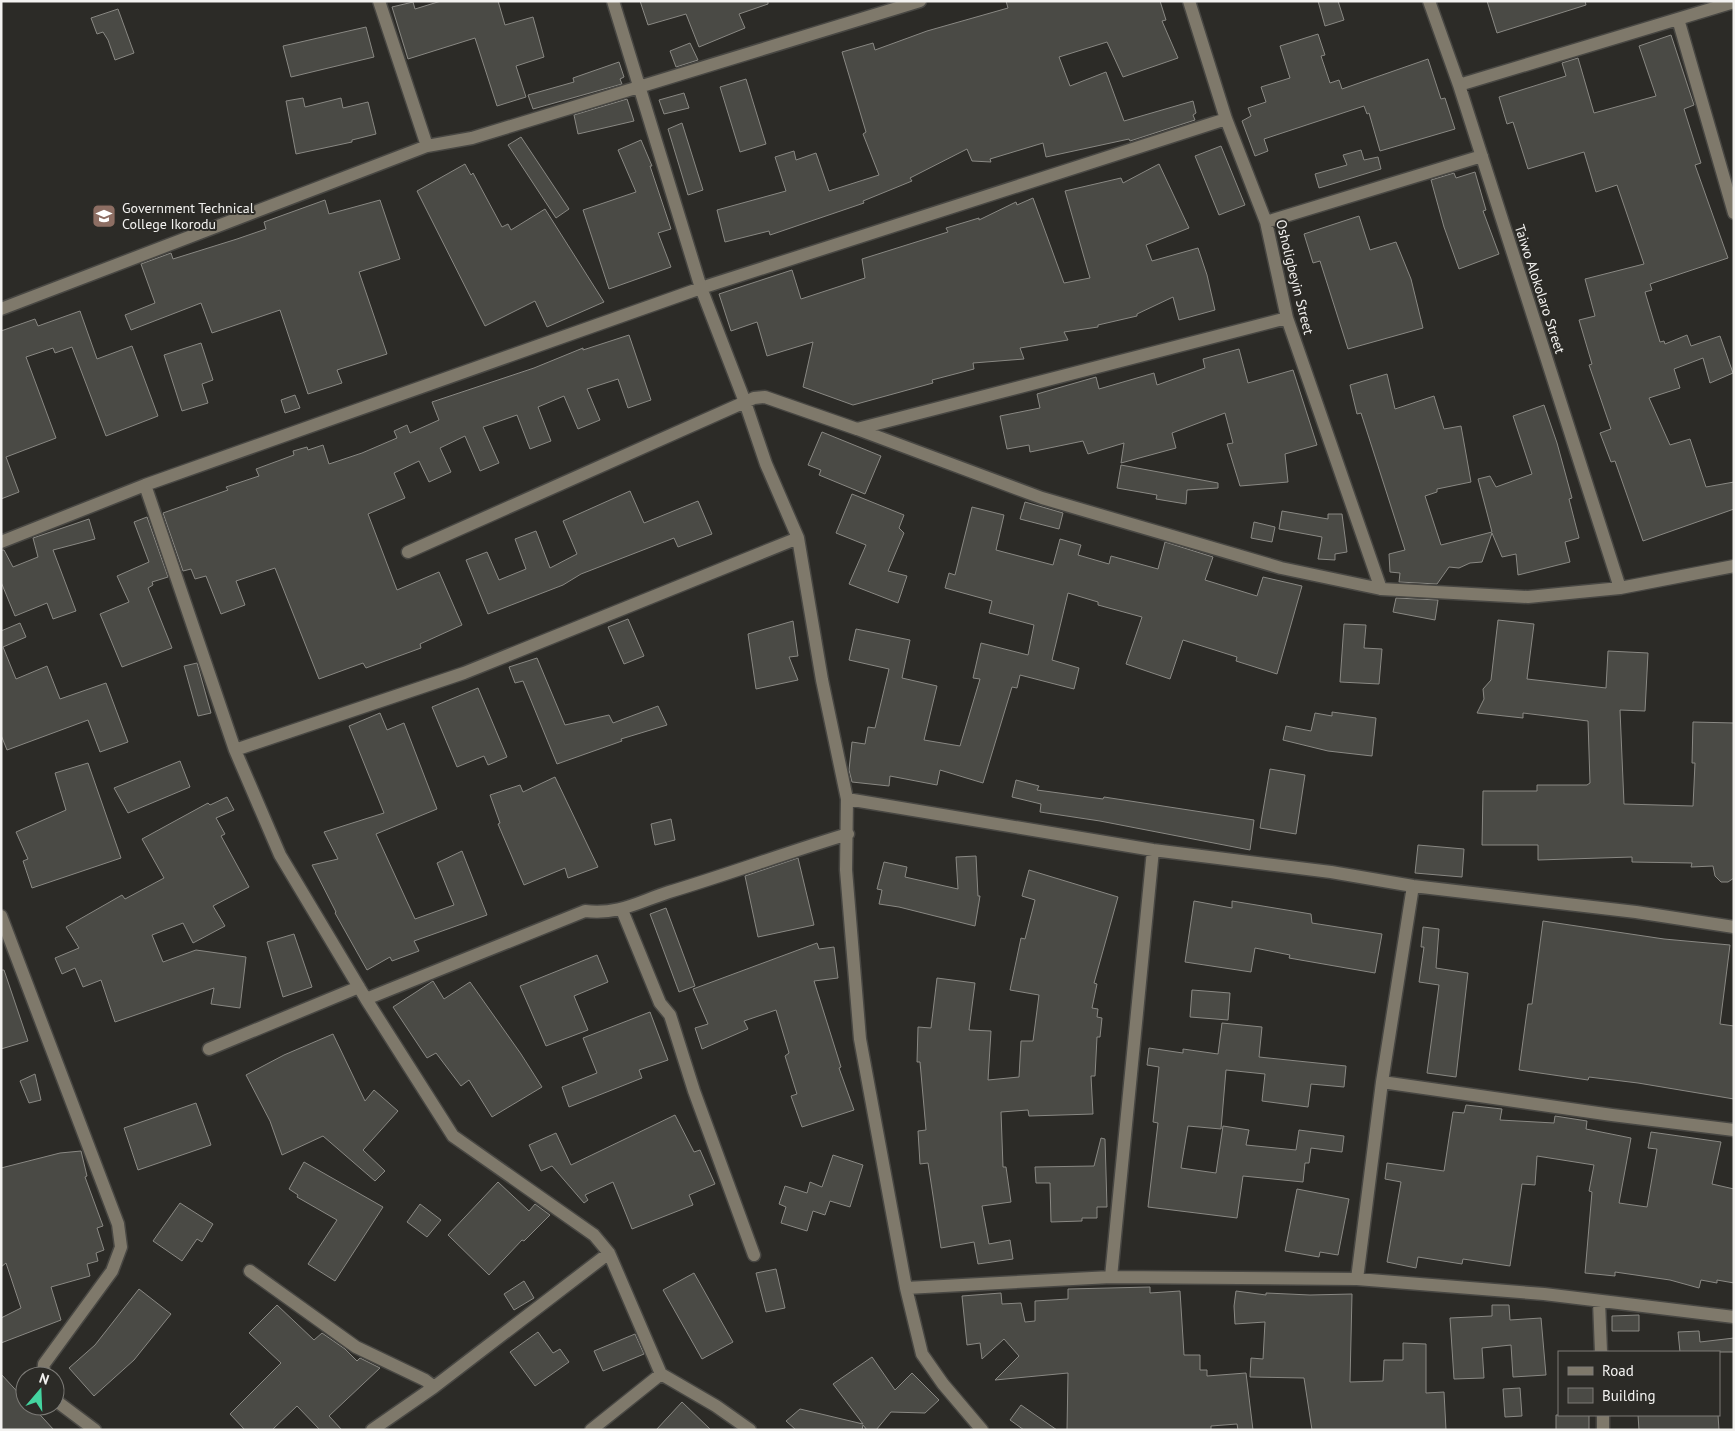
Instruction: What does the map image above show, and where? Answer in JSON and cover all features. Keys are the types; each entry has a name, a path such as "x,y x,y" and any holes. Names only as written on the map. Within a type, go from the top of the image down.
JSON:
{"street":[{"path":"380,1 427,146"},
{"path":"613,1 701,288 746,402 766,464 798,538 822,680 847,799 846,870 860,1039 906,1288 922,1354 943,1384 982,1430"},
{"path":"1,309 427,146 472,138 920,1"},
{"name":"Osholigbeyin Street","path":"1189,1 1226,119 1266,222 1287,318 1381,589"},
{"name":"Taiwo Alokolaro Street","path":"1429,1 1459,85 1620,588"},
{"path":"1459,85 1734,2"},
{"path":"1678,19 1734,213"},
{"path":"1,542 145,485 701,288 1226,119"},
{"path":"1266,222 1482,156"},
{"path":"857,429 1287,318"},
{"path":"408,552 754,398 765,397 1042,498 1281,568 1381,589 1528,597 1620,588 1734,566"},
{"path":"145,485 235,750 280,855 366,999 453,1136 594,1235 609,1254 661,1374 716,1406 750,1430"},
{"path":"235,750 464,672 798,538"},
{"path":"847,799 1153,850 1331,872 1413,886 1636,912 1734,927"},
{"path":"366,999 585,911 601,913 622,910 654,897 848,834"},
{"path":"1111,1277 1153,850"},
{"path":"1357,1279 1382,1082 1413,886"},
{"path":"622,910 660,1003 670,1015 694,1091 754,1255"},
{"path":"1,916 118,1224 121,1247 112,1271 44,1366"},
{"path":"208,1049 359,986"},
{"path":"1382,1082 1612,1115 1734,1130"},
{"path":"372,1430 434,1387 609,1254"},
{"path":"250,1271 356,1347 425,1380 434,1387"},
{"path":"906,1288 1111,1277 1357,1279 1544,1294 1734,1317"},
{"path":"1599,1301 1600,1351"},
{"path":"591,1430 661,1374"},
{"path":"65,1408 95,1430"},
{"path":"1603,1416 1604,1430"}],"building":[{"path":"441,1 498,1 505,25 533,17 544,57 516,66 526,97 497,106 475,38 408,59 392,7 413,2 415,9"},
{"path":"640,1 768,1 768,4 739,14 745,28 699,47 686,14 648,25"},
{"path":"1006,1 1160,1 1166,20 1162,21 1178,58 1123,77 1107,42 1059,57 1070,86 1106,72 1124,121 1193,101 1196,113 1193,115 1195,120 1130,141 1129,139 1046,157 1043,143 990,159 991,162 972,161 967,149 910,178 912,181 863,201 864,203 770,235 769,231 725,242 717,210 786,191 775,157 794,151 796,160 816,153 829,191 879,175 863,134 866,132 842,52 873,43 875,50 927,31 1008,8"},
{"path":"1318,1 1338,1 1344,20 1325,26"},
{"path":"1487,1 1585,1 1586,5 1497,33"},
{"path":"118,9 134,53 115,60 108,40 103,32 97,34 91,18"},
{"path":"366,27 374,57 291,77 283,46"},
{"path":"1318,34 1325,55 1321,56 1330,83 1339,80 1342,89 1428,59 1441,99 1445,98 1455,129 1380,151 1369,113 1367,114 1364,106 1264,139 1268,151 1255,156 1242,121 1251,116 1248,108 1266,102 1261,87 1290,78 1280,46"},
{"path":"1671,35 1694,105 1684,109 1701,163 1695,165 1728,258 1650,284 1652,290 1645,292 1660,342 1664,341 1665,344 1687,335 1691,346 1720,336 1733,373 1710,383 1703,358 1674,369 1680,388 1649,398 1670,445 1690,439 1706,487 1734,482 1734,509 1643,541 1615,461 1611,462 1600,433 1611,429 1589,365 1592,364 1579,320 1595,316 1585,279 1644,264 1617,185 1596,192 1584,152 1528,169 1513,122 1507,124 1499,97 1566,76 1562,63 1578,58 1594,113 1656,96 1639,46"},
{"path":"690,43 698,60 676,67 670,51"},
{"path":"619,62 624,77 620,79 622,84 533,109 528,95 574,82 573,78"},
{"path":"746,79 766,144 740,152 720,87"},
{"path":"684,93 689,108 664,114 659,100"},
{"path":"303,98 305,107 341,98 343,108 368,102 376,134 352,140 352,142 296,154 286,101"},
{"path":"627,99 634,121 578,134 574,115"},
{"path":"682,123 703,190 688,195 668,129"},
{"path":"521,137 569,209 556,218 508,145"},
{"path":"641,140 652,166 650,166 671,229 658,233 671,267 609,289 583,210 636,192 618,150"},
{"path":"1221,146 1245,205 1219,215 1195,156"},
{"path":"1361,150 1364,160 1378,157 1381,169 1319,188 1315,174 1347,165 1343,155"},
{"path":"465,164 471,175 473,173 502,227 508,224 511,230 545,209 604,302 547,327 535,301 485,326 417,191"},
{"path":"1159,164 1189,228 1146,245 1152,261 1198,248 1207,275 1215,310 1179,320 1173,297 1137,314 1137,316 1098,325 1098,327 1064,332 1068,340 1020,348 1024,359 973,363 974,369 932,380 933,383 853,405 803,387 813,342 767,356 757,322 731,331 719,294 792,270 801,299 865,278 862,259 948,232 946,228 979,218 979,220 1016,202 1017,205 1033,198 1064,283 1090,278 1065,191 1121,178 1123,183"},
{"path":"1475,172 1486,210 1483,211 1499,254 1459,269 1444,227 1431,180 1454,173 1456,178"},
{"path":"325,200 329,214 380,200 400,259 359,272 387,354 337,370 342,383 308,394 280,310 212,333 201,303 131,330 125,315 155,303 141,264 171,253 173,259 266,229 264,222"},
{"path":"1359,216 1370,250 1396,242 1411,279 1423,328 1348,349 1320,261 1313,263 1304,234"},
{"path":"80,311 97,359 132,346 158,416 106,436 72,347 55,353 53,348 26,357 56,438 6,457 19,492 1,499 1,331 35,319 38,326"},
{"path":"629,335 651,400 628,408 618,379 587,389 600,420 578,429 564,396 538,407 551,441 530,449 517,415 483,427 499,463 480,471 465,436 440,448 451,472 429,482 419,461 394,473 405,498 368,514 397,590 439,572 462,625 420,644 421,648 366,668 363,663 319,679 275,568 236,581 245,605 221,614 206,576 195,579 191,569 183,571 163,513 228,490 226,487 259,476 256,469 294,455 293,451 307,447 308,450 323,445 329,464 362,453 397,438 394,431 407,425 410,433 439,420 432,402 534,368 583,348 583,350"},
{"path":"201,343 213,380 202,384 208,403 182,411 164,355"},
{"path":"1239,349 1248,383 1293,370 1317,445 1285,454 1288,482 1240,486 1227,444 1233,443 1225,413 1172,433 1176,448 1121,463 1124,443 1088,454 1083,441 1030,452 1029,445 1007,449 1000,416 1040,408 1037,394 1096,377 1099,389 1154,373 1157,385 1205,368 1203,359"},
{"path":"1387,374 1395,409 1434,396 1444,429 1461,426 1471,482 1437,489 1437,492 1425,496 1441,545 1492,532 1478,479 1490,476 1496,487 1532,474 1513,416 1544,405 1572,498 1569,499 1579,538 1565,542 1570,562 1518,575 1516,554 1502,557 1492,533 1482,562 1470,563 1459,568 1449,567 1437,584 1399,582 1400,573 1390,572 1389,554 1405,550 1361,413 1357,414 1350,385"},
{"path":"295,395 300,408 285,413 281,400"},
{"path":"822,432 881,456 865,494 819,475 821,470 808,465"},
{"path":"1121,465 1218,483 1218,488 1187,490 1186,504 1156,499 1157,495 1117,488"},
{"path":"630,491 644,523 698,501 712,534 678,547 674,538 581,574 563,585 488,614 466,560 487,552 499,580 526,569 515,539 536,531 550,568 577,554 563,521"},
{"path":"852,494 904,515 899,528 904,533 888,571 907,576 898,603 849,584 866,545 836,533"},
{"path":"1025,502 1063,513 1059,529 1020,519"},
{"path":"972,507 1004,515 996,550 1053,565 1060,539 1081,545 1078,555 1109,564 1111,556 1158,569 1165,542 1213,557 1205,580 1257,596 1263,577 1302,586 1277,674 1236,661 1237,657 1183,640 1170,679 1126,664 1142,617 1098,605 1098,602 1068,593 1052,660 1079,668 1074,689 1020,675 1017,688 1012,687 983,783 940,770 937,785 890,776 889,786 852,782 849,770 852,742 865,744 868,727 875,728 889,669 849,660 856,629 910,640 902,678 937,686 924,740 960,746 980,679 973,678 981,643 1028,655 1034,625 989,613 992,601 945,588 949,573 955,575"},
{"path":"1282,511 1328,519 1328,514 1342,514 1347,552 1335,554 1335,560 1318,559 1322,537 1279,529"},
{"path":"147,517 168,577 152,582 153,585 148,588 172,648 122,667 100,614 129,602 117,576 149,562 134,522"},
{"path":"89,519 95,539 53,550 76,611 53,619 47,603 15,616 1,582 1,550 4,550 13,567 38,557 33,538"},
{"path":"1254,522 1275,527 1272,542 1251,538"},
{"path":"1396,598 1438,600 1435,620 1393,612"},
{"path":"628,619 644,656 624,664 608,627"},
{"path":"1498,620 1534,624 1527,679 1606,688 1608,651 1648,653 1645,711 1620,710 1624,804 1693,806 1695,763 1692,763 1693,722 1734,723 1734,878 1728,882 1721,882 1715,876 1713,866 1691,867 1692,863 1632,862 1632,857 1538,860 1538,845 1482,845 1483,791 1537,791 1537,785 1587,785 1590,783 1588,721 1523,713 1523,718 1477,713 1484,699 1483,689 1491,680"},
{"path":"793,621 798,656 789,657 798,680 756,689 748,634"},
{"path":"20,623 26,637 3,647 16,679 47,666 60,699 106,683 128,742 100,752 88,720 7,750 1,735 1,631"},
{"path":"1344,624 1366,625 1364,648 1382,649 1379,684 1340,682"},
{"path":"537,658 565,725 609,715 613,723 658,706 667,725 621,739 622,741 557,764 523,681 515,683 509,667"},
{"path":"197,663 211,713 198,716 184,666"},
{"path":"478,688 507,757 488,765 484,756 457,767 432,707"},
{"path":"1332,712 1376,718 1372,756 1328,751 1283,740 1286,726 1311,731 1315,713 1332,716"},
{"path":"380,713 387,730 404,723 437,809 376,834 415,919 454,905 437,863 462,851 487,915 414,941 419,951 392,961 390,957 367,970 335,913 312,865 338,859 324,832 384,813 349,726"},
{"path":"180,761 190,787 128,813 114,788"},
{"path":"88,763 121,858 32,888 23,861 28,859 16,832 66,810 55,773"},
{"path":"1270,769 1305,775 1296,834 1260,828"},
{"path":"555,777 598,867 568,878 565,868 524,885 498,824 500,823 490,795 520,785 523,792"},
{"path":"1016,780 1039,786 1037,790 1103,799 1104,797 1254,820 1250,850 1100,821 1040,812 1041,804 1012,797"},
{"path":"227,797 234,810 216,818 225,834 221,836 249,887 213,906 225,926 193,943 183,923 152,935 163,962 196,950 246,957 240,1008 211,1004 214,988 115,1022 101,980 83,987 75,968 62,974 55,958 79,948 66,927 122,895 125,899 164,878 142,839 208,803 210,805"},
{"path":"671,819 675,840 655,845 651,824"},
{"path":"1418,845 1464,849 1462,877 1415,873"},
{"path":"976,856 978,896 980,896 975,926 899,907 879,904 882,890 877,889 884,862 907,867 905,877 958,889 956,857"},
{"path":"798,858 814,925 758,937 745,876"},
{"path":"1029,870 1118,897 1094,983 1097,984 1092,1008 1098,1009 1097,1017 1102,1018 1100,1037 1097,1037 1095,1076 1091,1076 1093,1114 1029,1116 1028,1110 1001,1112 1003,1167 1006,1167 1011,1202 982,1206 989,1244 1010,1240 1013,1259 978,1264 974,1242 941,1248 928,1163 920,1164 918,1131 926,1130 920,1062 917,1062 918,1027 931,1028 937,978 975,983 969,1030 991,1031 988,1080 1019,1077 1021,1041 1033,1041 1039,995 1010,990 1021,938 1025,939 1035,900 1022,896"},
{"path":"1194,901 1232,908 1232,901 1311,914 1312,923 1382,934 1375,973 1289,958 1290,955 1255,948 1251,972 1185,962"},
{"path":"666,908 695,986 679,992 650,914"},
{"path":"1543,921 1664,939 1730,945 1720,1024 1734,1026 1734,1099 1638,1083 1589,1077 1588,1080 1519,1070 1528,1004 1532,1004"},
{"path":"1423,927 1439,929 1436,968 1468,973 1456,1077 1427,1073 1439,985 1419,982 1424,947 1421,947"},
{"path":"294,934 312,987 283,997 267,942"},
{"path":"817,943 819,949 834,947 838,978 814,981 841,1067 839,1068 854,1110 802,1127 791,1096 797,1094 785,1056 789,1053 776,1010 744,1021 748,1029 702,1049 695,1028 708,1024 693,989"},
{"path":"597,955 608,982 574,996 588,1030 546,1046 520,986"},
{"path":"1,970 4,970 28,1041 1,1049"},
{"path":"433,981 444,999 470,982 542,1087 492,1117 469,1080 461,1086 436,1053 427,1058 393,1007"},
{"path":"1192,990 1230,993 1228,1020 1190,1017"},
{"path":"650,1012 668,1060 639,1070 642,1078 569,1107 562,1087 597,1073 583,1038"},
{"path":"1222,1023 1262,1027 1259,1057 1346,1066 1344,1087 1311,1084 1308,1107 1262,1101 1265,1074 1226,1070 1221,1129 1188,1126 1181,1168 1216,1173 1223,1126 1249,1130 1246,1145 1296,1150 1299,1130 1344,1136 1342,1152 1311,1148 1309,1163 1305,1163 1303,1182 1243,1176 1237,1218 1148,1207 1158,1123 1153,1122 1159,1067 1147,1065 1149,1048 1183,1053 1183,1049 1218,1054"},
{"path":"333,1034 365,1101 374,1090 398,1111 363,1150 385,1171 375,1181 323,1136 282,1155 270,1121 246,1075 284,1055"},
{"path":"35,1074 41,1100 29,1103 20,1081"},
{"path":"196,1103 211,1145 138,1170 124,1128"},
{"path":"1466,1105 1502,1109 1500,1120 1554,1123 1555,1116 1587,1121 1586,1129 1631,1138 1619,1203 1647,1207 1657,1149 1648,1148 1651,1132 1721,1142 1712,1184 1734,1189 1734,1283 1717,1280 1717,1283 1701,1280 1699,1288 1670,1280 1615,1272 1615,1276 1585,1273 1592,1192 1589,1191 1594,1165 1537,1156 1535,1185 1522,1184 1510,1266 1463,1259 1462,1264 1418,1257 1416,1268 1387,1262 1401,1182 1385,1179 1387,1163 1444,1171 1453,1112 1464,1113"},
{"path":"675,1115 694,1152 700,1150 715,1184 689,1195 693,1205 632,1229 613,1182 585,1195 588,1200 584,1203 552,1166 541,1171 529,1145 556,1133 571,1165"},
{"path":"1101,1138 1105,1139 1107,1207 1097,1207 1097,1218 1082,1218 1082,1221 1051,1222 1050,1183 1036,1183 1035,1167 1094,1166"},
{"path":"81,1151 87,1176 85,1177 103,1226 97,1228 104,1250 96,1253 98,1261 87,1264 90,1276 51,1287 61,1320 1,1343 1,1318 21,1308 6,1263 1,1267 1,1168 60,1153"},
{"path":"833,1155 863,1165 850,1207 830,1201 825,1215 813,1211 807,1231 781,1223 786,1207 779,1204 785,1186 807,1193 810,1182 822,1187"},
{"path":"304,1162 383,1207 335,1281 308,1264 337,1220 297,1197 298,1195 289,1189"},
{"path":"498,1182 529,1211 535,1204 550,1215 524,1241 522,1240 489,1275 448,1235"},
{"path":"1297,1189 1349,1199 1338,1255 1320,1252 1319,1257 1285,1251"},
{"path":"180,1203 213,1224 202,1242 197,1239 182,1261 153,1241"},
{"path":"420,1204 441,1220 427,1237 407,1222"},
{"path":"776,1269 785,1308 766,1312 756,1273"},
{"path":"694,1273 733,1342 702,1359 663,1290"},
{"path":"524,1281 534,1298 514,1310 504,1294"},
{"path":"1150,1287 1150,1293 1180,1291 1184,1355 1200,1355 1200,1370 1207,1370 1207,1376 1246,1373 1253,1430 1238,1430 1237,1424 1211,1426 1211,1430 1067,1430 1068,1373 995,1380 1019,1356 1004,1339 982,1359 980,1343 967,1345 962,1296 1001,1293 1002,1304 1021,1303 1025,1322 1035,1321 1035,1301 1068,1299 1068,1289"},
{"path":"139,1289 171,1314 134,1360 94,1396 69,1368 95,1345"},
{"path":"1236,1291 1266,1295 1266,1293 1352,1294 1350,1382 1383,1381 1384,1360 1403,1360 1403,1343 1426,1344 1426,1393 1444,1392 1446,1430 1312,1430 1304,1378 1250,1377 1251,1358 1263,1359 1265,1322 1235,1324 1234,1306"},
{"path":"277,1305 314,1340 322,1333 345,1349 357,1361 360,1358 380,1368 329,1416 342,1430 320,1430 297,1406 272,1430 245,1430 230,1414 281,1363 249,1333"},
{"path":"1492,1305 1509,1305 1510,1320 1541,1318 1546,1375 1513,1377 1511,1345 1482,1348 1484,1378 1454,1379 1450,1318 1492,1316"},
{"path":"1639,1315 1639,1331 1612,1331 1612,1316"},
{"path":"1699,1331 1700,1342 1734,1338 1734,1352 1680,1351 1678,1332"},
{"path":"538,1332 553,1353 560,1349 569,1362 535,1386 510,1352"},
{"path":"635,1334 644,1354 603,1371 594,1351"},
{"path":"872,1357 895,1390 912,1373 939,1400 925,1413 891,1412 876,1430 867,1430 863,1425 862,1430 796,1430 786,1421 800,1409 863,1424 833,1384"},
{"path":"1,1374 15,1389 15,1416 41,1416 54,1430 1,1430"},
{"path":"1520,1388 1522,1416 1505,1417 1503,1389"},
{"path":"682,1402 711,1430 656,1430"},
{"path":"1021,1405 1057,1430 1024,1430 1010,1420"},
{"path":"1556,1415 1589,1416 1589,1430 1556,1430"},
{"path":"1638,1416 1718,1416 1719,1430 1639,1430"}],"place":[{"name":"Government Technical College Ikorodu","path":"104,216"}]}
